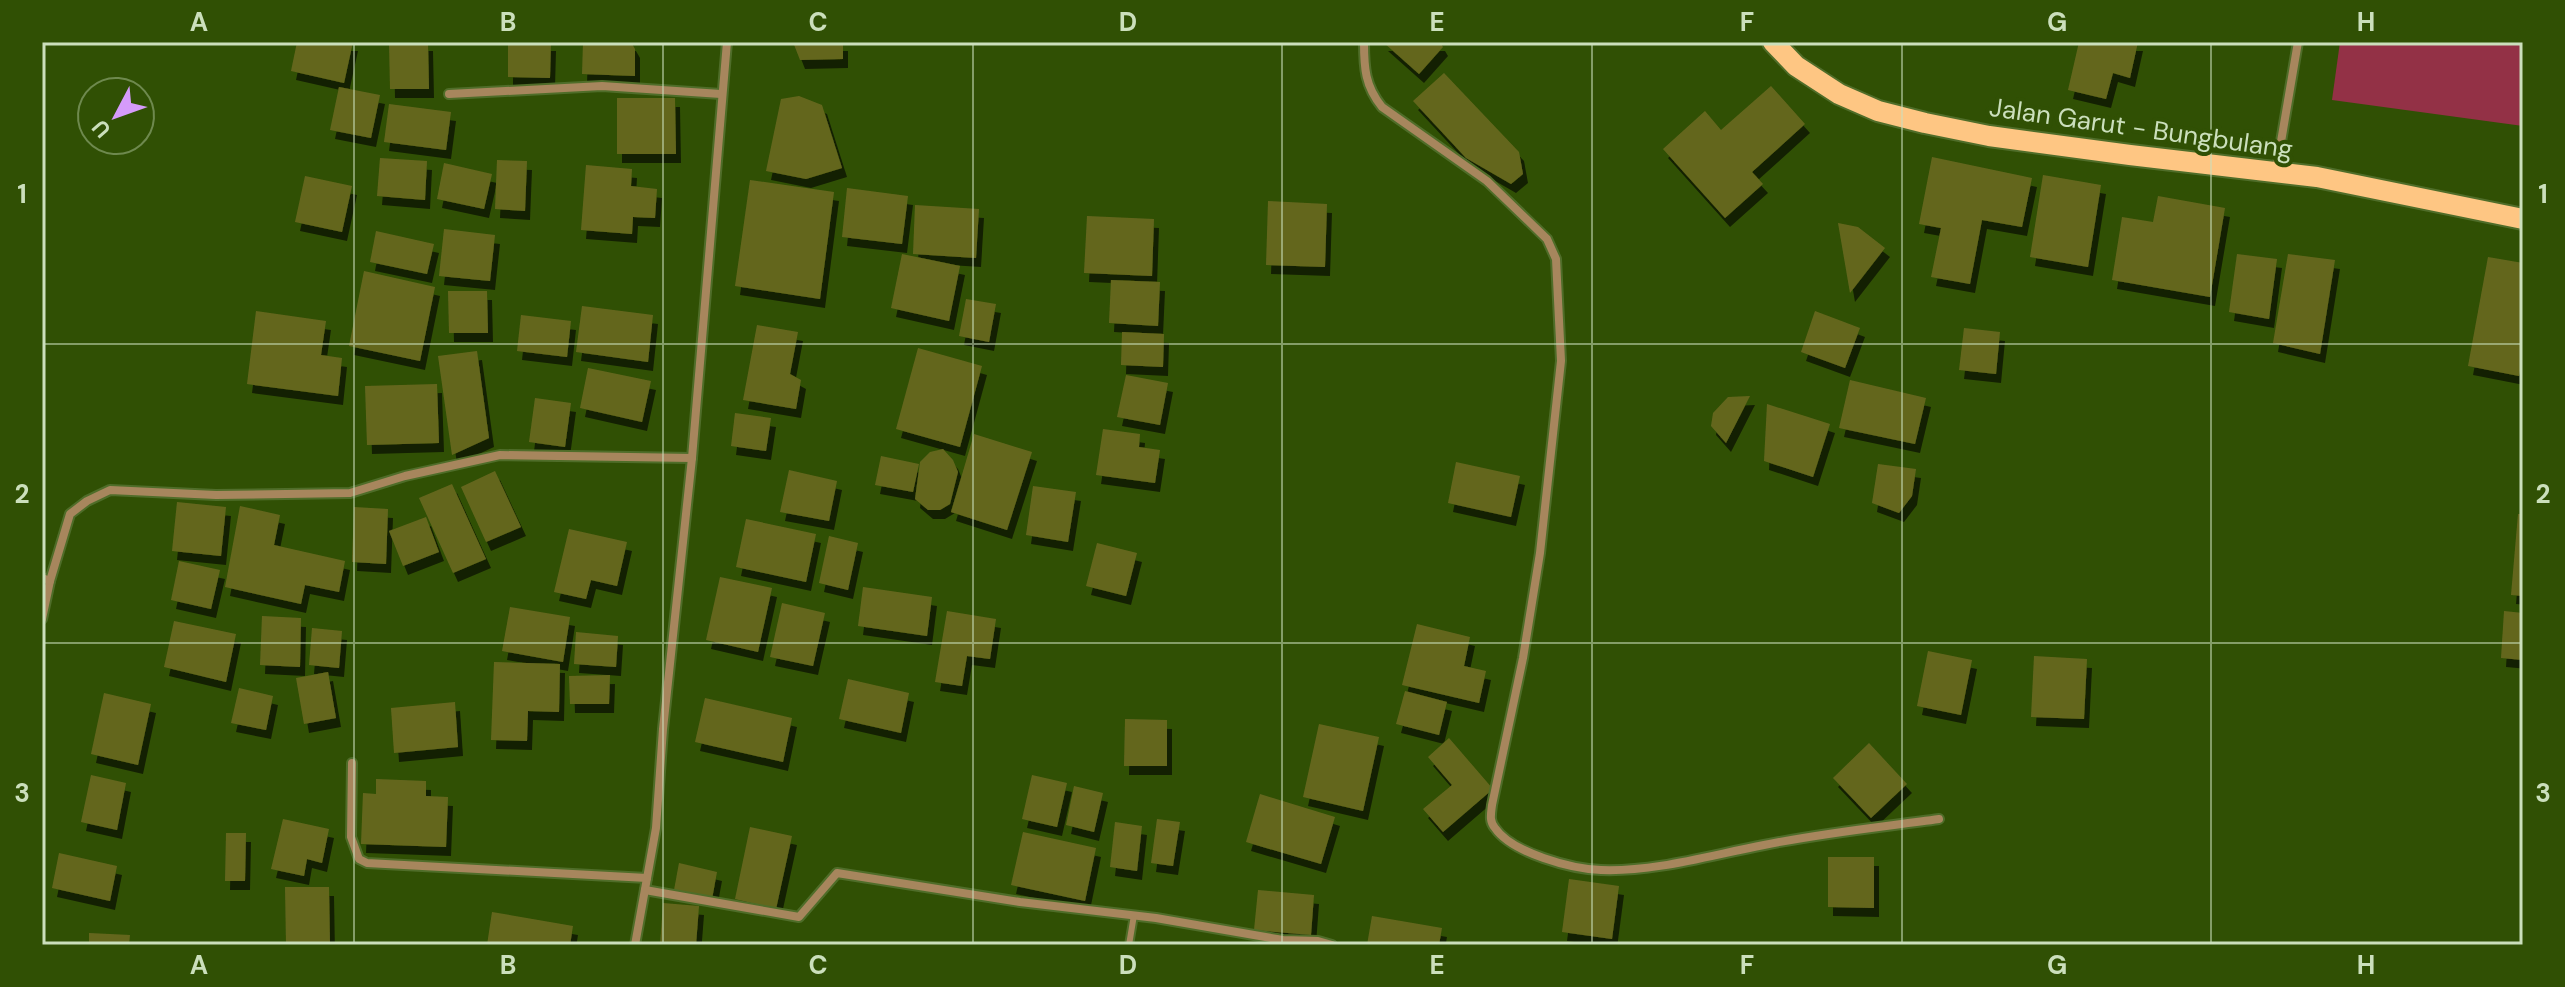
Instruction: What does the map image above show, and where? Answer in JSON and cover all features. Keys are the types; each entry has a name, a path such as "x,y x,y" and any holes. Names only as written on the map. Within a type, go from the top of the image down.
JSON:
{"main road":[{"name":"Jalan Garut - Bungbulang","path":"1773,42 1796,66 1839,94 1878,111 1989,136 2317,177 2523,219"}],"street":[{"path":"635,945 656,828 663,729 692,458 727,42"},
{"path":"1364,42 1366,80 1382,107 1496,189 1547,239 1556,259 1561,361 1540,553 1523,658 1492,805 1490,818 1494,827 1515,845 1537,855 1579,868 1602,870 1634,869 1793,839 1939,819"},
{"path":"2275,174 2298,42"},
{"path":"449,94 602,86 721,94"},
{"path":"42,619 46,580 70,514 87,501 110,490 216,495 350,493 431,469 500,455 692,458"},
{"path":"352,763 351,837 359,859 367,863 647,878"},
{"path":"645,890 799,917 837,873 1332,945"}],"lane":[{"path":"1129,945 1134,915"}],"shaded area":[{"path":"2340,42 2523,42 2523,126 2332,100"}],"building":[{"path":"297,42 353,42 344,83 291,71"},
{"path":"389,42 428,42 429,89 390,89"},
{"path":"508,42 551,42 550,78 508,77"},
{"path":"583,42 631,42 635,49 635,76 582,74"},
{"path":"793,42 843,42 843,59 800,60"},
{"path":"1383,42 1440,42 1443,47 1419,74"},
{"path":"2079,42 2138,42 2130,78 2113,73 2106,99 2068,90"},
{"path":"1444,73 1519,152 1523,174 1511,184 1466,158 1413,101"},
{"path":"1771,86 1805,124 1752,172 1763,184 1725,218 1663,149 1705,111 1721,130"},
{"path":"339,87 380,95 371,138 330,130"},
{"path":"799,96 822,105 842,168 806,179 766,171 781,99"},
{"path":"617,98 675,98 676,154 617,154"},
{"path":"389,104 451,112 446,150 384,142"},
{"path":"1932,157 2032,178 2022,227 1982,220 1970,284 1931,277 1941,228 1919,224"},
{"path":"380,158 427,161 425,200 377,196"},
{"path":"497,160 527,161 525,211 495,209"},
{"path":"444,163 492,174 484,209 437,199"},
{"path":"586,165 632,169 631,186 657,189 655,218 633,217 632,234 581,230"},
{"path":"2043,175 2101,185 2088,267 2030,257"},
{"path":"305,176 352,186 342,232 295,222"},
{"path":"750,180 834,192 820,299 735,286"},
{"path":"847,188 908,196 902,244 842,237"},
{"path":"2158,196 2225,208 2210,297 2112,280 2122,217 2153,222"},
{"path":"1268,201 1327,204 1325,267 1266,265"},
{"path":"915,205 979,209 976,258 913,254"},
{"path":"1087,216 1154,219 1152,276 1084,273"},
{"path":"1838,223 1858,227 1885,248 1850,293"},
{"path":"444,229 495,235 490,281 439,276"},
{"path":"376,231 434,244 427,274 370,262"},
{"path":"902,254 960,266 949,321 891,308"},
{"path":"2237,254 2277,259 2269,319 2229,312"},
{"path":"2288,254 2335,260 2320,354 2273,343"},
{"path":"2488,257 2523,263 2523,354 2519,376 2468,366"},
{"path":"364,271 435,287 420,361 349,346"},
{"path":"1111,280 1160,282 1158,326 1109,323"},
{"path":"448,291 487,291 488,333 449,333"},
{"path":"966,299 996,304 989,342 959,336"},
{"path":"582,306 653,315 648,362 576,352"},
{"path":"256,311 326,321 321,355 342,358 338,396 247,384"},
{"path":"1815,311 1860,328 1845,368 1801,352"},
{"path":"521,315 571,321 567,357 517,351"},
{"path":"757,325 798,332 790,374 801,380 796,409 743,400"},
{"path":"1964,328 2000,332 1996,374 1959,370"},
{"path":"1122,332 1164,334 1163,367 1121,365"},
{"path":"918,348 982,366 960,447 896,429"},
{"path":"477,351 489,438 452,455 438,356"},
{"path":"588,368 651,381 642,422 580,408"},
{"path":"1126,375 1168,383 1160,425 1117,417"},
{"path":"1850,380 1926,398 1915,444 1839,428"},
{"path":"437,384 439,443 367,445 365,386"},
{"path":"1750,396 1726,443 1711,426 1713,413 1728,397"},
{"path":"535,398 571,403 565,447 529,442"},
{"path":"1767,404 1830,424 1813,477 1764,461"},
{"path":"735,413 771,418 766,451 731,446"},
{"path":"1103,429 1140,434 1139,447 1160,450 1155,483 1096,475"},
{"path":"974,434 1032,452 1007,530 951,512"},
{"path":"943,449 958,472 950,504 940,510 928,510 915,499 920,462 930,452"},
{"path":"881,456 919,464 913,492 875,485"},
{"path":"1456,462 1520,476 1511,517 1448,503"},
{"path":"1878,464 1916,469 1912,496 1899,513 1872,503"},
{"path":"789,470 837,481 829,521 780,512"},
{"path":"495,471 521,527 486,542 461,487"},
{"path":"452,484 486,559 453,573 419,498"},
{"path":"1033,486 1076,492 1068,542 1026,535"},
{"path":"177,502 226,507 221,556 172,551"},
{"path":"240,506 280,515 274,545 345,561 339,592 305,585 301,604 225,587"},
{"path":"354,507 388,509 386,564 352,562"},
{"path":"2518,514 2523,514 2523,596 2511,595"},
{"path":"426,517 439,552 403,566 389,531"},
{"path":"746,519 816,534 806,582 736,567"},
{"path":"569,529 627,542 617,586 591,580 586,599 554,592"},
{"path":"829,536 858,543 848,590 819,583"},
{"path":"1097,543 1137,553 1126,596 1086,586"},
{"path":"179,561 220,570 211,609 171,600"},
{"path":"720,577 772,588 758,652 706,640"},
{"path":"863,587 932,597 927,636 858,626"},
{"path":"782,603 825,613 813,666 770,657"},
{"path":"510,607 570,617 563,662 502,651"},
{"path":"947,611 996,619 990,659 967,656 962,686 935,682"},
{"path":"2504,611 2523,613 2523,660 2501,658"},
{"path":"262,616 301,618 300,667 260,665"},
{"path":"174,621 236,634 226,682 164,667"},
{"path":"1417,624 1470,637 1464,666 1486,671 1479,703 1402,685"},
{"path":"312,628 342,631 339,668 309,665"},
{"path":"576,632 618,636 616,667 574,664"},
{"path":"1928,651 1972,660 1961,715 1917,706"},
{"path":"2034,656 2087,659 2084,719 2031,717"},
{"path":"494,662 560,664 559,712 528,711 527,741 491,740"},
{"path":"328,672 336,718 304,724 296,678"},
{"path":"610,675 609,704 570,704 569,676"},
{"path":"848,679 909,693 901,733 839,719"},
{"path":"239,688 273,696 266,730 231,723"},
{"path":"1405,691 1447,702 1439,735 1396,724"},
{"path":"104,693 151,704 138,765 91,754"},
{"path":"705,698 792,718 783,762 695,742"},
{"path":"455,702 458,747 394,753 391,708"},
{"path":"1125,719 1167,720 1167,766 1124,766"},
{"path":"1319,724 1379,737 1363,811 1303,797"},
{"path":"1449,738 1493,789 1443,832 1423,809 1452,785 1428,757"},
{"path":"1869,743 1907,784 1871,818 1833,778"},
{"path":"91,775 126,783 117,830 81,822"},
{"path":"1032,775 1067,783 1057,827 1022,819"},
{"path":"376,779 426,781 426,796 448,797 446,847 361,844 363,793 376,794"},
{"path":"1074,786 1103,793 1094,832 1066,825"},
{"path":"1260,794 1335,817 1321,864 1246,842"},
{"path":"283,819 329,829 322,863 307,859 304,876 271,869"},
{"path":"1157,819 1180,822 1173,866 1151,863"},
{"path":"1115,822 1142,826 1137,871 1110,867"},
{"path":"750,827 792,836 776,909 735,899"},
{"path":"1023,832 1096,848 1085,901 1011,885"},
{"path":"226,833 246,833 245,881 225,881"},
{"path":"59,853 117,866 110,901 52,888"},
{"path":"1828,857 1874,857 1874,908 1828,907"},
{"path":"679,863 717,872 712,899 674,890"},
{"path":"1569,879 1619,886 1612,939 1562,932"},
{"path":"285,887 329,887 330,945 286,945"},
{"path":"1258,890 1314,895 1311,935 1254,930"},
{"path":"663,903 699,906 696,945 660,945"},
{"path":"492,912 573,926 570,945 487,945"},
{"path":"1372,916 1442,928 1439,945 1367,945"},
{"path":"89,933 130,935 129,945 89,945"}]}
